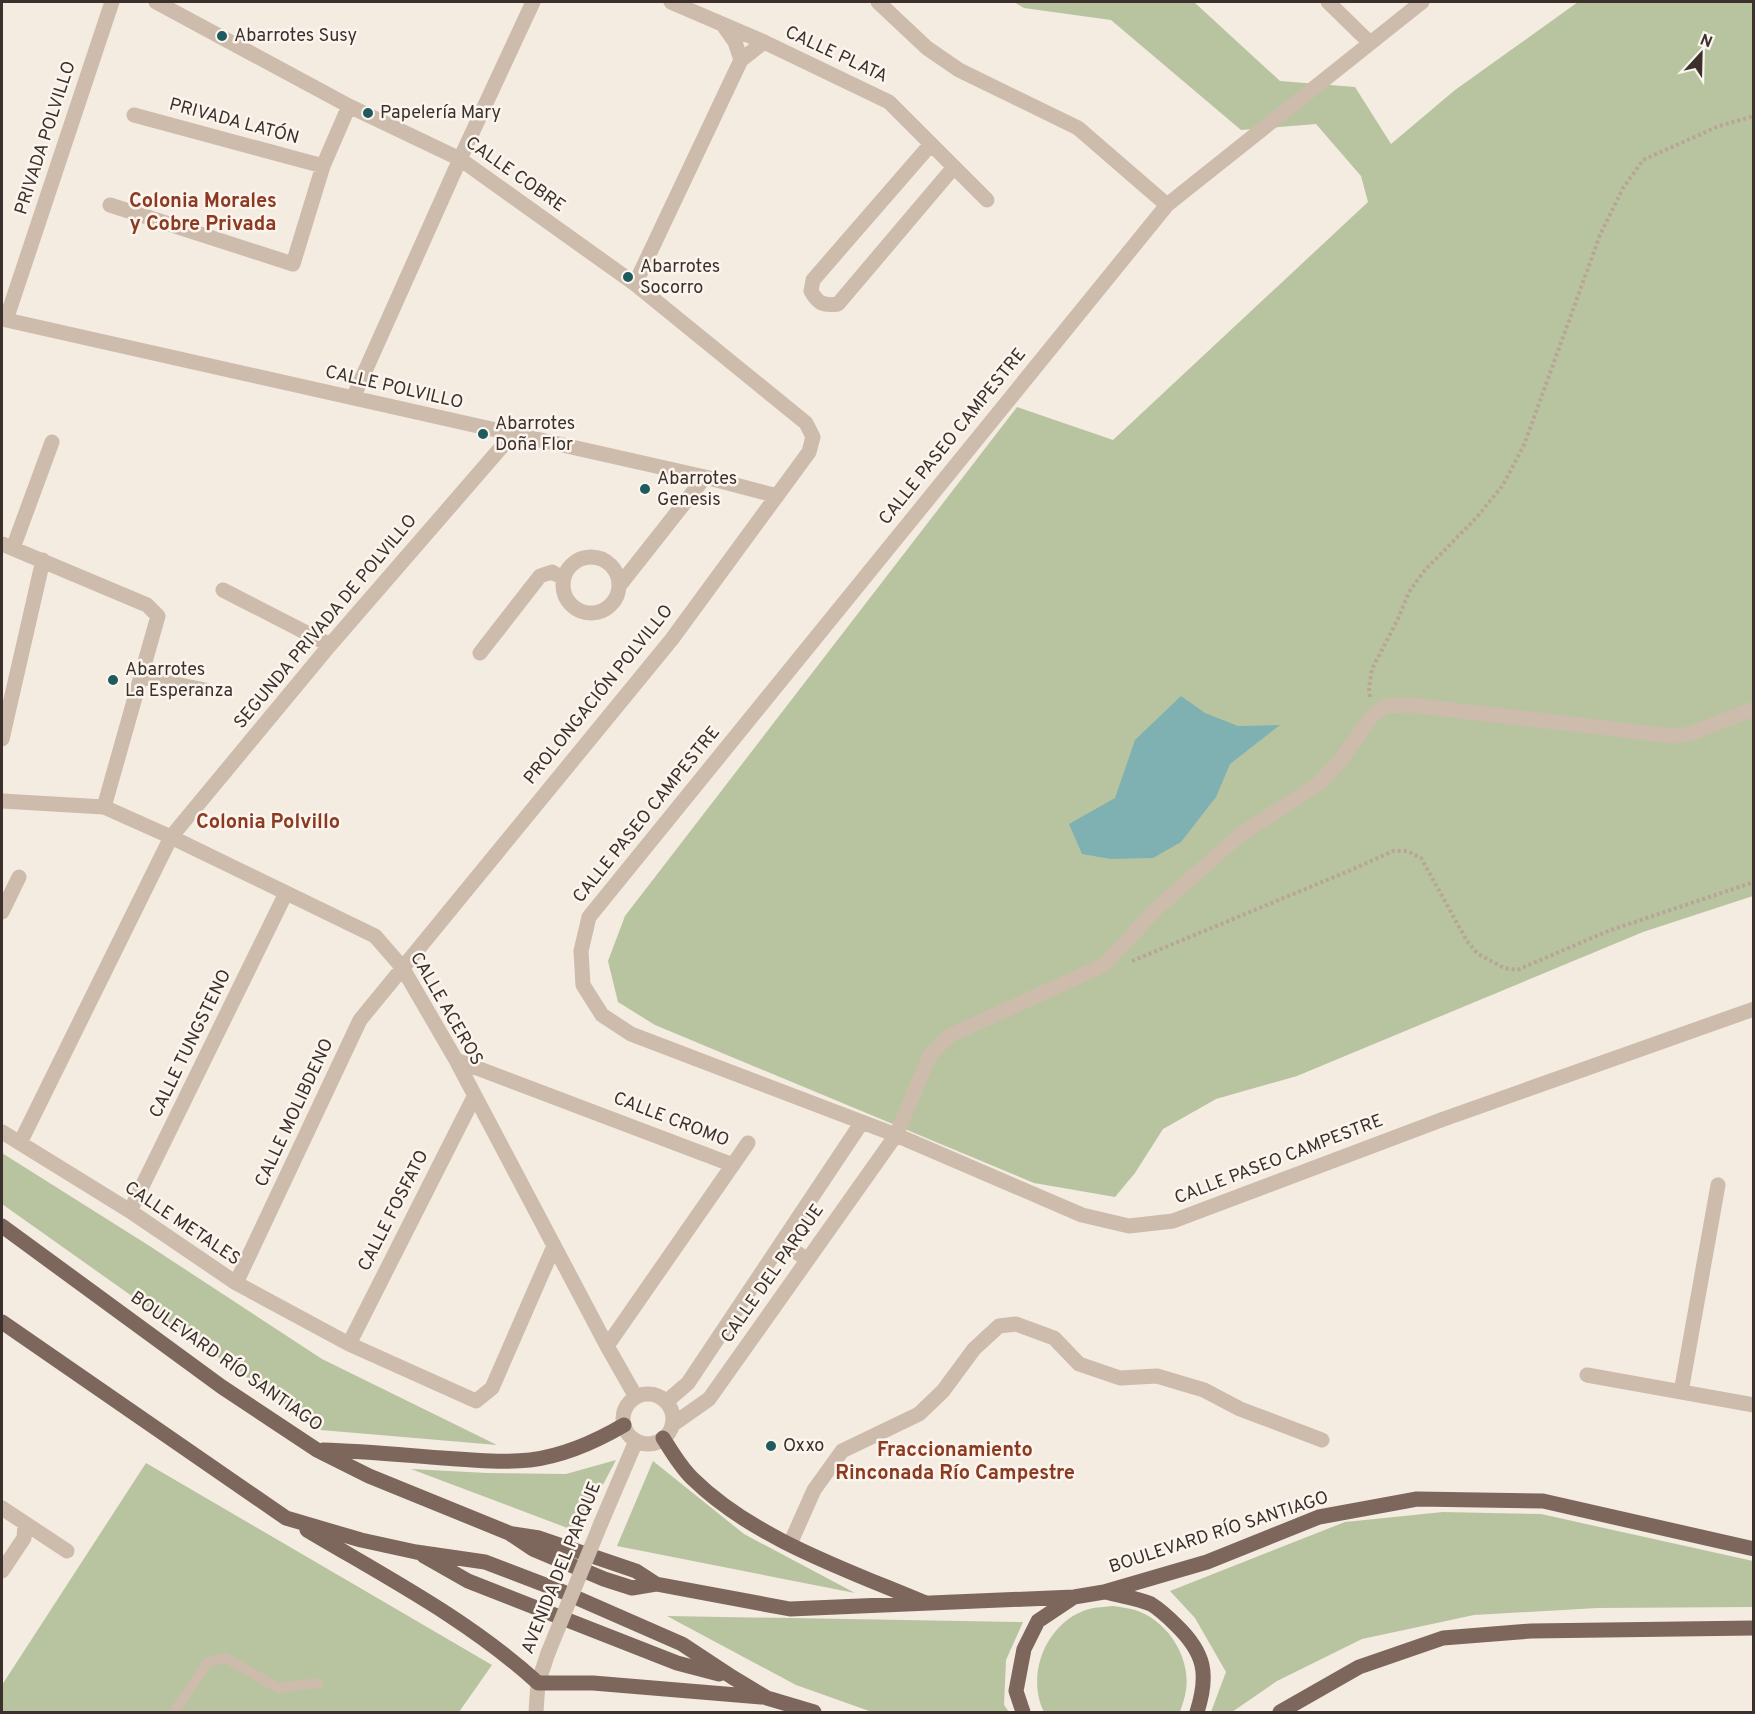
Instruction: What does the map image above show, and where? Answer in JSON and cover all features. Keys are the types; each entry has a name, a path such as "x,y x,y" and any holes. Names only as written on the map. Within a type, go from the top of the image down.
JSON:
{"main road":[{"name":"BOULEVARD RÍO SANTIAGO","path":"4,1230 222,1387 317,1450 369,1476 509,1533 533,1550 632,1588 656,1584 790,1609 1074,1598 1104,1592 1206,1562 1319,1517 1417,1499 1543,1501 1754,1549"},
{"path":"2,1322 286,1518 460,1621 513,1660 538,1683 593,1683 767,1698 814,1713"},
{"path":"317,1450 367,1451 490,1461 531,1460 576,1448 624,1425"},
{"path":"663,1438 691,1479 755,1526 813,1556 928,1604"},
{"path":"286,1518 361,1540 416,1552 485,1562 561,1591 682,1644 767,1698"},
{"path":"416,1552 468,1581 677,1663 732,1677"},
{"path":"1104,1592 1151,1604 1191,1640 1203,1666 1204,1691 1197,1713"},
{"path":"1023,1713 1016,1691 1024,1649 1038,1621 1074,1598"},
{"path":"1280,1713 1359,1667 1443,1638 1531,1631 1754,1628"}],"street":[{"name":"PRIVADA POLVILLO","path":"4,320 112,2"},
{"name":"CALLE COBRE","path":"156,2 349,106 460,159 634,284 806,423 813,437"},
{"path":"353,398 533,2"},
{"name":"CALLE PLATA","path":"671,2 764,42 889,102 987,200"},
{"path":"878,2 927,48 959,70 1078,129 1167,205"},
{"path":"1328,2 1369,42"},
{"name":"CALLE PASEO CAMPESTRE","path":"1422,2 1167,205 589,917 581,951 583,985 602,1015 631,1034 896,1134 1082,1215 1129,1226 1173,1221 1441,1120 1754,1010"},
{"path":"723,25 735,42 741,60"},
{"path":"634,284 741,60 764,42"},
{"path":"110,205 293,264 322,166 349,106"},
{"name":"PRIVADA LATÓN","path":"134,114 322,166"},
{"path":"931,144 813,280 811,291 816,301 827,306 838,304 954,167"},
{"name":"CALLE POLVILLO","path":"4,320 705,477 777,496"},
{"name":"SEGUNDA PRIVADA DE POLVILLO","path":"171,837 330,645 513,435"},
{"name":"PROLONGACIÓN POLVILLO","path":"402,967 672,639 809,452 813,437"},
{"path":"52,442 7,546 147,605 158,616 104,807"},
{"path":"619,586 705,477"},
{"path":"589,557 597,558 606,561 613,568 618,577 619,586 612,604 595,613 586,612 569,603 565,595 563,578 573,564 589,557"},
{"path":"2,739 43,560"},
{"path":"480,653 540,576 552,572 563,578"},
{"path":"223,590 330,645"},
{"path":"141,677 205,690"},
{"path":"1104,965 1155,910 1240,836 1318,784 1340,761 1372,716 1386,706 1411,705 1673,736 1689,734 1754,709"},
{"name":"CALLE ACEROS","path":"2,801 104,807 375,936 402,967 456,1060 636,1397"},
{"path":"20,1143 171,837"},
{"path":"2,912 19,877"},
{"name":"CALLE TUNGSTENO","path":"130,1211 286,893"},
{"name":"CALLE DEL PARQUE","path":"672,1425 709,1399 896,1134 930,1055 949,1036 1104,965"},
{"name":"CALLE MOLIBDENO","path":"236,1283 360,1020 402,967"},
{"name":"CALLE CROMO","path":"456,1060 733,1165 607,1346"},
{"name":"CALLE FOSFATO","path":"349,1344 474,1096"},
{"name":"CALLE DEL PARQUE","path":"666,1402 688,1383 862,1122"},
{"name":"CALLE METALES","path":"2,1132 130,1211 236,1283 349,1344 476,1401 492,1388 554,1246"},
{"path":"733,1165 748,1143"},
{"path":"1681,1392 1718,1185"},
{"path":"782,1242 807,1259"},
{"path":"790,1544 814,1490 842,1451 919,1414 943,1390 974,1349 999,1326 1016,1324 1054,1338 1079,1364 1120,1378 1157,1377 1204,1390 1240,1409 1322,1440"},
{"path":"1587,1375 1754,1405"},
{"path":"652,1394 666,1402 671,1409 672,1425 663,1438 654,1443 645,1443 636,1441 626,1431 625,1409 636,1397 652,1394"},
{"name":"AVENIDA DEL PARQUE","path":"536,1713 538,1683 548,1653 636,1441"},
{"path":"2,1508 67,1551"},
{"path":"2,1571 24,1538 25,1524"}],"lane":[{"path":"174,1713 208,1662 226,1658 278,1688 318,1683"}],"path":[{"path":"1372,716 1369,688 1372,669 1409,592 1425,570 1477,517 1503,485 1524,445 1600,235 1623,188 1643,160 1719,126 1754,116"},
{"path":"1104,965 1133,961 1166,948 1393,851 1407,851 1421,858 1467,941 1478,954 1504,968 1517,970 1608,931 1754,882"}],"green space":[{"path":"1014,2 1194,2 1280,81 1355,87 1391,144 1455,90 1578,2 1753,2 1753,896 1643,932 1297,1076 1216,1099 1163,1129 1135,1173 1115,1197 1034,1183 655,1025 618,1002 608,961 625,916 1017,407 1113,440 1368,202 1361,176 1316,124 1241,130 1111,20 1024,8"},
{"path":"2,1153 322,1359 497,1445 321,1430 2,1204"},
{"path":"616,1460 578,1532 411,1469 566,1474"},
{"path":"653,1461 744,1534 855,1593 617,1546"},
{"path":"146,1463 492,1665 459,1712 2,1712 2,1685"},
{"path":"1443,1512 1541,1514 1753,1561 1753,1607 1597,1608 1474,1615 1362,1639 1277,1681 1232,1712 1211,1712 1226,1672 1195,1618 1170,1591 1345,1522"},
{"path":"1113,1606 1147,1615 1167,1631 1174,1641 1185,1665 1187,1677 1186,1693 1180,1712 1044,1712 1037,1682 1039,1666 1051,1637 1074,1615 1089,1609"},
{"path":"667,1616 1023,1622 1006,1660 1004,1705 1009,1712 872,1712 796,1685"}],"water":[{"path":"1181,696 1205,713 1238,726 1280,725 1230,764 1216,797 1181,842 1153,858 1111,859 1082,854 1069,824 1115,798 1135,740"}],"place":[{"name":"Abarrotes Susy","path":"222,36"},
{"name":"Papelería Mary","path":"368,113"},
{"name":"Abarrotes Socorro","path":"628,277"},
{"name":"Abarrotes Doña Flor","path":"483,434"},
{"name":"Abarrotes Genesis","path":"645,489"},
{"name":"Abarrotes La Esperanza","path":"113,680"},
{"name":"Oxxo","path":"771,1446"}],"district":[{"name":"Colonia Morales y Cobre Privada","path":"203,214"},
{"name":"Colonia Polvillo","path":"268,823"},
{"name":"Fraccionamiento Rinconada Río Campestre","path":"955,1462"}]}
